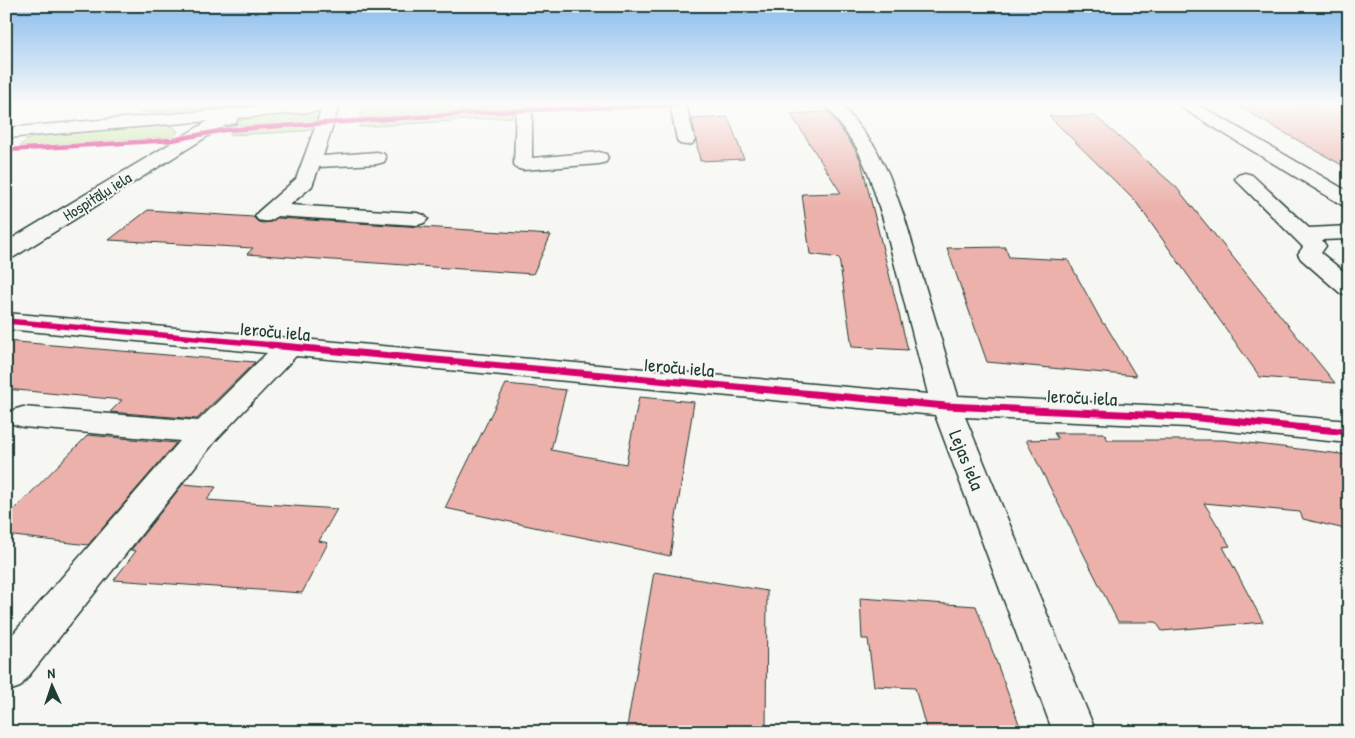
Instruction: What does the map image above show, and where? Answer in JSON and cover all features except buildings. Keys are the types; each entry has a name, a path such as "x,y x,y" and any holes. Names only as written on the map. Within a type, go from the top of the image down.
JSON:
{"street":[{"name":"Hospitāļu iela","path":"6,252 190,139"},
{"path":"320,139 305,182 266,216 417,219"},
{"path":"523,139 523,164 599,158"},
{"name":"Lejas iela","path":"860,139 866,147 879,175 894,219 946,406 1075,732"},
{"path":"1246,139 1349,201"},
{"path":"312,162 377,158"},
{"path":"1245,179 1314,246 1309,254 1349,288"},
{"path":"1302,235 1349,232"},
{"name":"Ieroču iela","path":"6,322 946,406 1188,418 1349,432"},
{"path":"6,673 205,432 289,347"},
{"path":"23,417 205,432"}],"green space":[{"path":"28,139 135,139 19,147"}],"cycle path":[{"path":"6,150 175,139"},
{"path":"6,321 946,406 1188,417 1349,432"}]}
